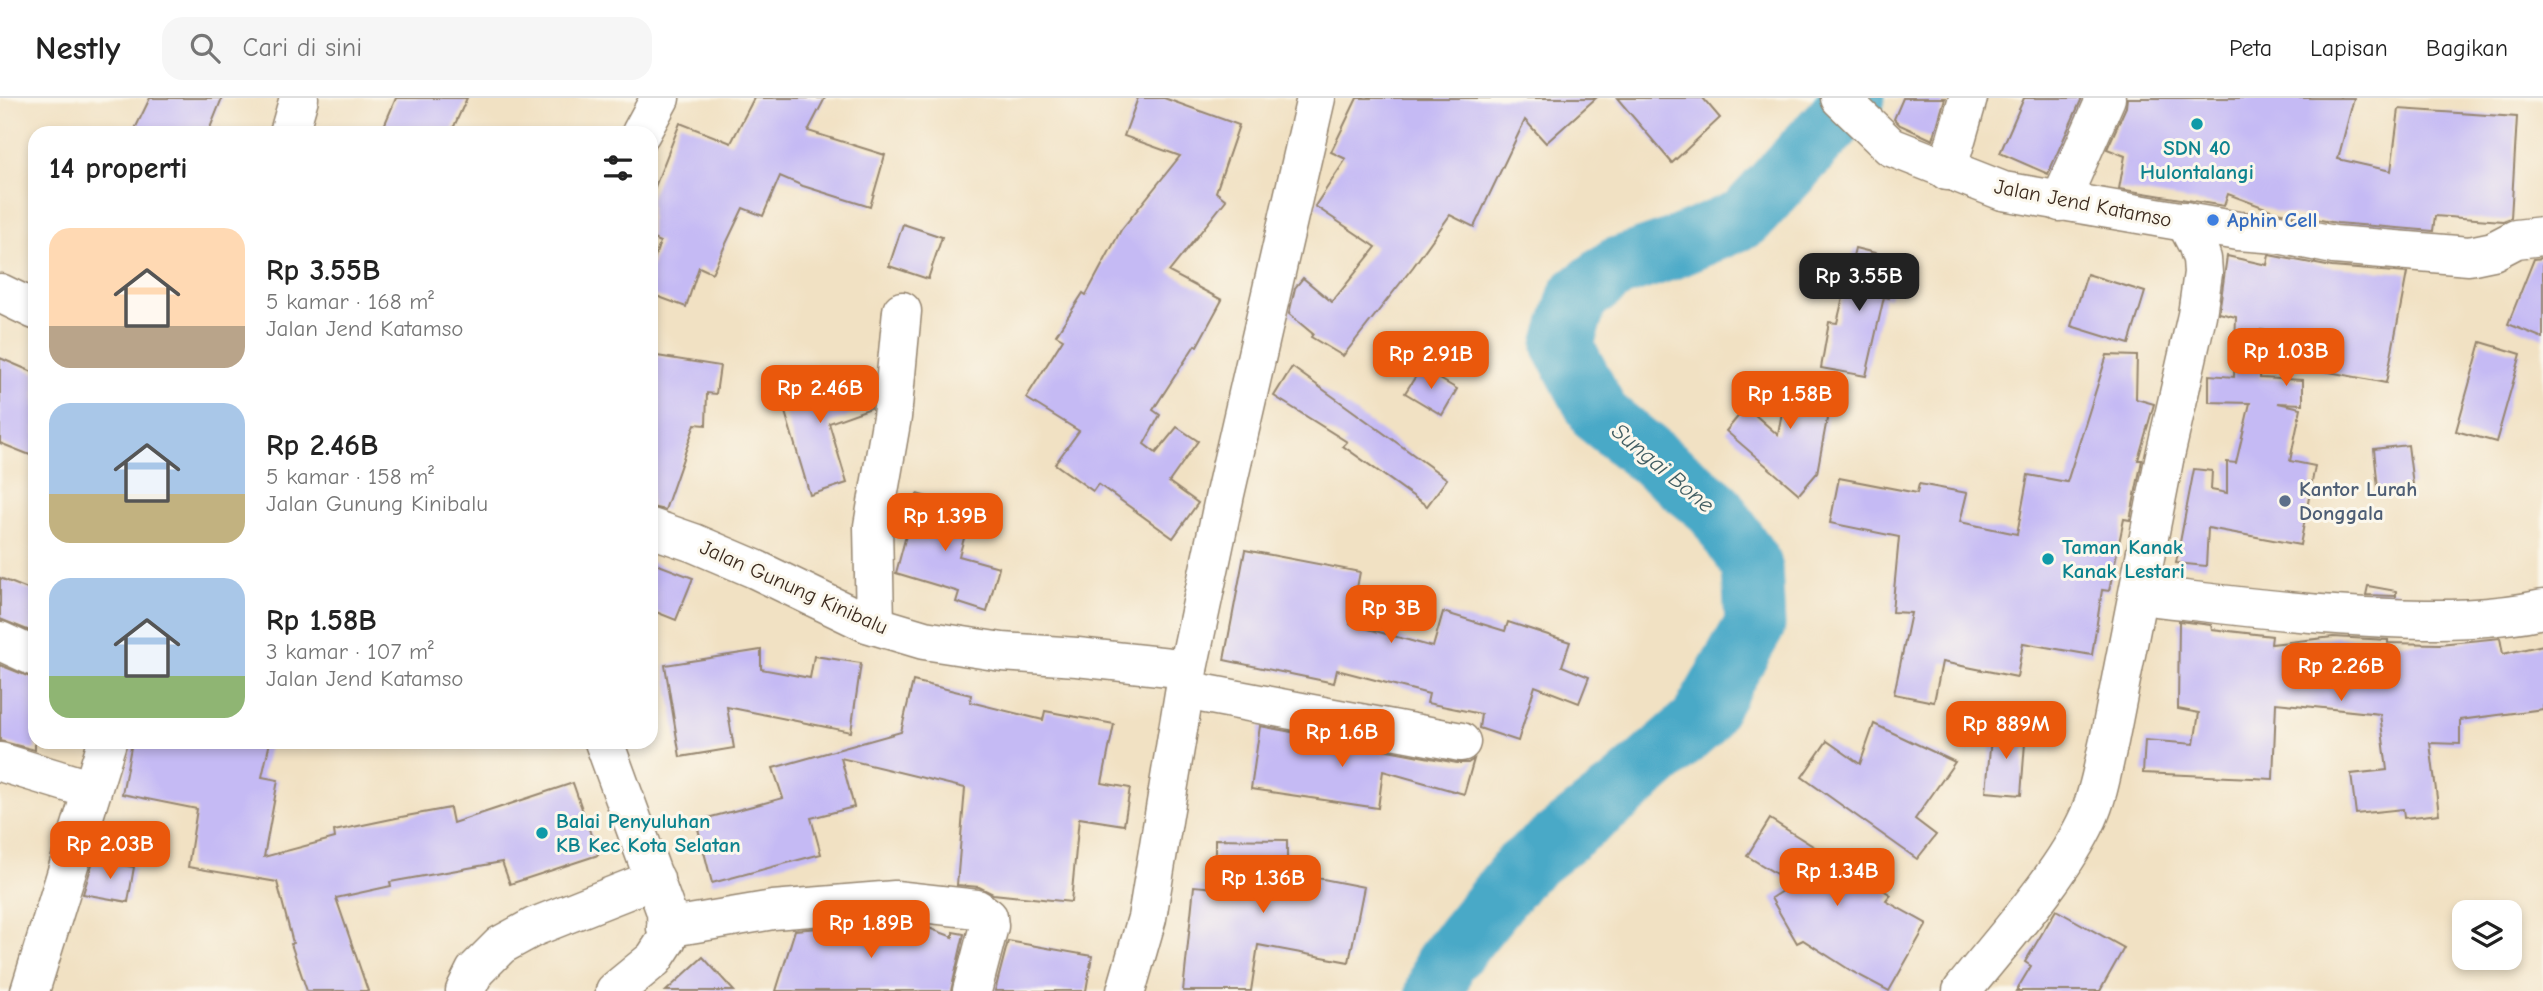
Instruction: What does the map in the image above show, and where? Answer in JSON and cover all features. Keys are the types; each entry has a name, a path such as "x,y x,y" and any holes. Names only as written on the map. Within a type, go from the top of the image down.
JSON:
{"street":[{"path":"291,126 299,98"},
{"path":"644,126 660,98"},
{"path":"1126,991 1147,918 1186,680 1225,494 1316,98"},
{"name":"Jalan Jend Katamso","path":"1840,98 1891,147 2003,191 2334,245 2469,256 2493,251 2516,239 2543,236"},
{"path":"1947,171 1968,98"},
{"path":"2060,202 2106,98"},
{"path":"1962,991 2056,871 2089,816 2109,741 2164,460 2197,315 2203,273 2202,259 2185,222"},
{"path":"0,293 28,307"},
{"path":"875,625 873,526 892,418 902,311"},
{"name":"Jalan Gunung Kinibalu","path":"658,530 755,569 875,625 924,640 1186,680 1461,742"},
{"path":"2138,595 2334,616 2443,620 2490,617 2543,609"},
{"path":"0,641 28,654"},
{"path":"30,991 105,749"},
{"path":"607,749 666,912 667,928 667,939 654,959 615,991"},
{"path":"0,762 92,790"},
{"path":"465,991 475,971 501,945 534,927 654,879"},
{"path":"667,928 773,910 895,900 977,909 988,917 989,926 972,991"}],"building":[{"path":"150,98 222,98 211,126 136,126"},
{"path":"396,98 467,98 454,126 384,126"},
{"path":"754,98 825,98 808,131 885,155 870,207 780,176 763,216 743,208 712,273 699,267 686,307 658,297 658,179 680,123 731,143"},
{"path":"1138,98 1164,98 1239,125 1216,192 1226,200 1169,272 1222,300 1197,346 1195,345 1153,410 1160,415 1144,444 1156,453 1177,427 1198,441 1169,482 1198,503 1173,538 1098,484 1093,491 1055,464 1079,431 1026,398 1063,339 1056,335 1083,293 1086,295 1121,230 1180,156 1124,136"},
{"path":"1357,98 1596,98 1546,143 1525,120 1474,227 1450,215 1343,356 1311,337 1313,334 1289,314 1295,288 1303,278 1332,302 1376,247 1315,206 1346,159 1331,152"},
{"path":"1617,98 1703,98 1720,118 1672,163"},
{"path":"1903,98 1945,98 1933,140 1900,125 1894,119"},
{"path":"2024,98 2082,98 2048,174 2000,153"},
{"path":"2127,98 2354,98 2338,159 2391,171 2399,109 2517,117 2511,218 2503,221 2435,216 2433,231 2337,223 2276,212 2228,194 2224,206 2119,189 2125,156 2107,149 2126,107"},
{"path":"903,224 942,237 928,279 889,266"},
{"path":"1855,248 1899,259 1889,298 1884,297 1866,376 1821,368 1829,322 1837,323"},
{"path":"2269,255 2332,267 2407,273 2386,383 2319,370 2325,342 2261,330 2260,378 2303,380 2303,404 2278,403 2301,408 2290,461 2315,466 2300,545 2208,528 2206,566 2176,563 2194,469 2212,471 2211,490 2227,493 2227,462 2236,463 2250,403 2209,402 2209,375 2234,377 2236,317 2219,313 2227,256 2267,265"},
{"path":"2543,258 2543,338 2508,324 2534,259"},
{"path":"2087,274 2145,292 2129,344 2071,326"},
{"path":"2481,342 2521,354 2496,442 2456,431"},
{"path":"2107,355 2137,356 2136,399 2154,404 2138,460 2142,460 2130,520 2124,519 2109,591 2102,590 2092,655 2023,643 2017,677 1942,662 1934,702 1894,694 1911,613 1892,612 1899,537 1830,523 1839,478 1917,493 1919,484 1967,493 1960,522 2017,534 2028,475 2067,482"},
{"path":"658,356 720,366 716,394 707,393 706,425 695,424 665,510 658,508"},
{"path":"0,358 28,370 28,454 0,443"},
{"path":"1292,367 1447,479 1427,506 1343,446 1347,442 1274,396"},
{"path":"1421,368 1457,389 1442,415 1405,393"},
{"path":"1789,372 1834,381 1817,473 1799,494 1726,431 1746,407 1778,435"},
{"path":"793,376 866,387 871,403 871,408 829,423 847,483 810,495 776,382"},
{"path":"2408,445 2413,485 2378,489 2374,449"},
{"path":"917,494 972,510 959,556 999,567 987,612 956,602 959,592 896,573"},
{"path":"1245,550 1360,572 1350,624 1433,647 1443,612 1505,631 1508,622 1570,642 1562,666 1589,677 1579,703 1535,686 1518,741 1479,728 1481,714 1427,703 1429,694 1337,670 1334,683 1224,660"},
{"path":"658,565 693,578 676,620 658,613"},
{"path":"0,578 28,589 28,630 0,619"},
{"path":"2368,586 2396,591 2396,596 2366,595"},
{"path":"2179,621 2211,625 2212,629 2272,636 2271,644 2333,637 2388,640 2388,643 2439,644 2500,638 2503,654 2543,645 2543,709 2460,720 2460,744 2430,743 2439,814 2404,818 2403,809 2356,814 2351,774 2387,770 2380,714 2276,703 2273,779 2143,773 2145,740 2194,744 2199,713 2178,709"},
{"path":"761,650 761,669 810,678 814,656 861,663 851,732 727,707 734,748 680,757 665,665"},
{"path":"0,665 28,676 28,748 0,741"},
{"path":"913,681 971,695 970,702 1043,720 1045,711 1114,724 1102,783 1130,788 1124,825 1079,818 1071,902 993,894 979,887 957,885 965,788 841,758 854,807 811,818 821,854 712,883 696,821 783,798 773,768 901,732"},
{"path":"1874,724 1955,762 1915,819 1936,835 1917,859 1802,777 1827,741 1860,764"},
{"path":"1260,726 1457,763 1468,763 1474,759 1464,794 1383,771 1378,808 1251,789"},
{"path":"1992,727 2026,730 2021,795 1986,792"},
{"path":"131,749 268,749 262,777 278,780 264,857 335,838 334,831 450,808 453,823 573,783 598,855 510,884 502,862 390,882 391,886 336,898 368,991 307,991 291,944 293,943 277,882 188,867 197,809 122,794"},
{"path":"1770,819 1891,895 1886,901 1927,924 1889,991 1803,940 1797,943 1771,898 1793,884 1747,856"},
{"path":"1215,839 1287,840 1287,872 1364,887 1349,962 1258,945 1251,991 1183,991 1194,886 1215,888"},
{"path":"93,861 134,867 128,902 83,894"},
{"path":"2056,910 2124,948 2100,991 2016,991 2031,966 2025,962"},
{"path":"895,922 926,927 953,937 953,932 964,934 951,991 776,991 795,930 844,926 870,934 873,924"},
{"path":"1008,941 1092,956 1086,991 995,991"},
{"path":"703,957 734,991 666,991"}],"waterway":[{"name":"Sungai Bone","path":"1436,991 1444,964 1521,869 1622,790 1700,721 1755,625 1752,566 1714,508 1600,416 1563,346 1578,297 1616,268 1669,250 1745,218 1855,98"}],"place":[{"name":"SDN 40 Hulontalangi","path":"2197,124"},
{"name":"Aphin Cell","path":"2213,220"},
{"name":"Kantor Lurah Donggala","path":"2285,501"},
{"name":"Taman Kanak Kanak Lestari","path":"2048,559"},
{"name":"Balai Penyuluhan KB Kec Kota Selatan","path":"542,833"}]}
